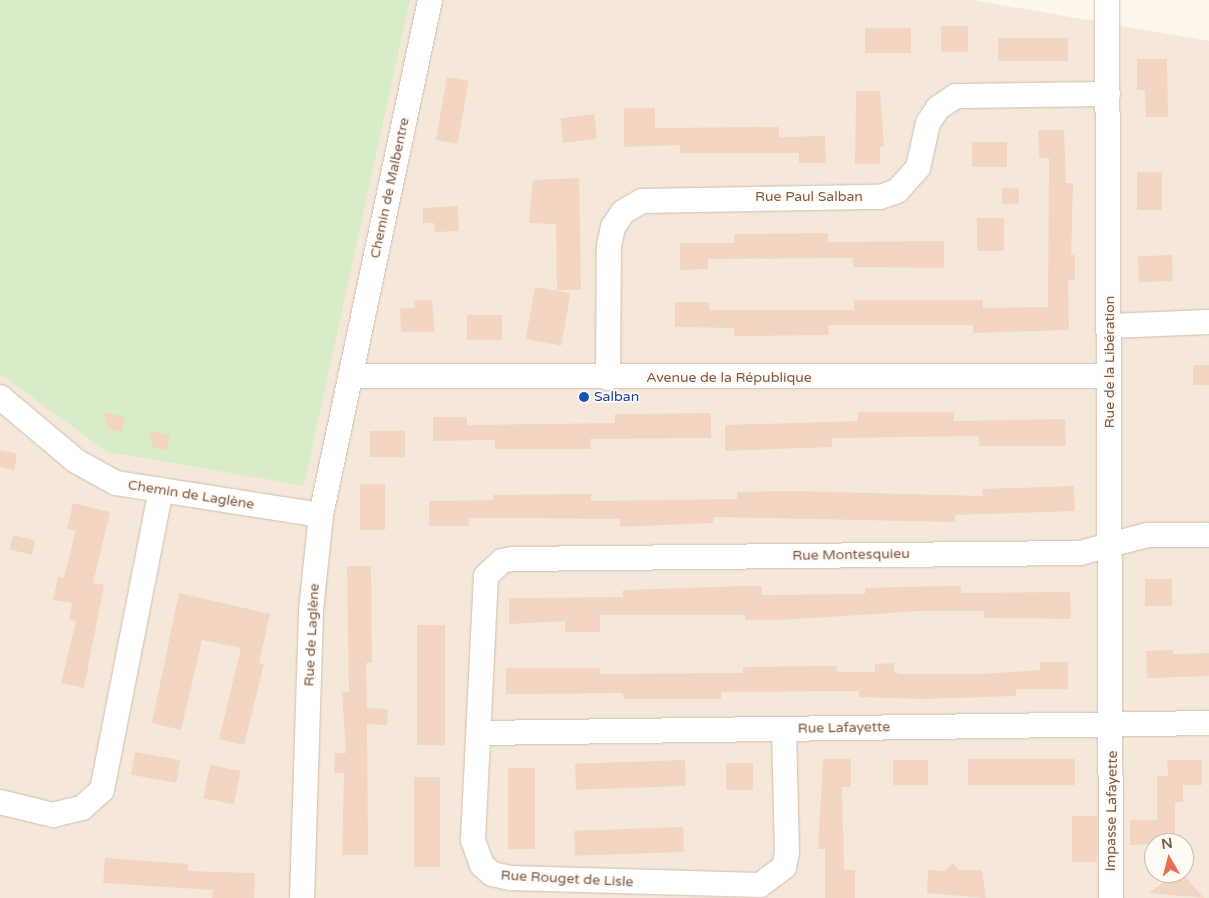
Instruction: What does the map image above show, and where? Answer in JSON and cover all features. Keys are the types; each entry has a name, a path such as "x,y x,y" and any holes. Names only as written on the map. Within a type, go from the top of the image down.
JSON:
{"street":[{"name":"Chemin de Malbentre","path":"350,376 430,0"},
{"name":"Rue de la Libération","path":"1108,0 1110,547 1114,725"},
{"name":"Rue Paul Salban","path":"608,378 608,246 613,227 623,212 642,201 880,197 897,191 918,168 928,123 938,108 956,96 1108,94"},
{"path":"1110,326 1209,322"},
{"name":"Avenue de la République","path":"350,376 608,378 1109,376"},
{"name":"Rue de Laglène","path":"302,898 311,610 321,515 350,376"},
{"name":"Chemin de Laglène","path":"0,396 76,461 116,483 321,515"},
{"path":"0,802 53,816 82,808 102,790 161,490"},
{"name":"Rue Montesquieu","path":"493,567 512,559 1080,553 1110,547 1147,535 1209,535"},
{"name":"Rue Rouget de Lisle","path":"493,567 483,592 479,732 473,840 482,865 492,874 744,886 760,885 784,867 784,729"},
{"name":"Rue Lafayette","path":"479,732 1114,725 1209,722"},
{"name":"Impasse Lafayette","path":"1111,898 1114,725"}],"shaded area":[{"path":"410,0 972,0 1209,41 1209,898 0,898 0,374 107,452 304,486"}],"green space":[{"path":"0,0 410,0 304,486 107,452 0,374"}],"building":[{"path":"941,26 968,26 968,52 941,52"},
{"path":"865,28 911,28 911,53 865,53"},
{"path":"998,38 1068,38 1068,61 998,61"},
{"path":"1137,59 1167,59 1168,117 1146,117 1145,90 1137,90"},
{"path":"447,77 469,81 458,144 436,140"},
{"path":"856,91 880,91 884,147 880,147 880,164 855,164"},
{"path":"624,108 655,108 655,128 779,127 779,137 825,136 826,163 799,163 799,153 680,153 680,145 624,147"},
{"path":"594,114 597,139 563,143 560,118"},
{"path":"1038,130 1064,130 1066,183 1073,183 1071,255 1075,255 1075,280 1068,280 1069,330 973,333 973,325 828,325 829,335 734,336 734,328 675,327 675,302 709,302 710,310 854,310 854,300 983,300 983,308 1048,307 1049,158 1039,158"},
{"path":"972,142 1007,142 1007,167 972,167"},
{"path":"1137,172 1162,172 1162,210 1137,210"},
{"path":"579,178 581,290 557,290 556,224 529,223 533,180"},
{"path":"1002,188 1019,188 1019,204 1002,204"},
{"path":"458,206 459,231 435,232 434,223 423,223 423,208"},
{"path":"977,218 1004,218 1004,251 977,251"},
{"path":"828,233 828,242 944,241 944,268 853,267 853,258 708,259 708,269 680,270 680,243 734,243 734,234"},
{"path":"1172,255 1173,281 1139,282 1138,256"},
{"path":"535,287 570,293 561,345 526,339"},
{"path":"414,300 432,300 435,332 401,332 400,308 415,308"},
{"path":"467,315 502,315 502,340 467,340"},
{"path":"1193,365 1209,365 1209,385 1193,385"},
{"path":"103,412 125,417 122,432 108,429"},
{"path":"858,412 954,412 954,421 1065,419 1066,446 979,446 979,436 832,438 832,447 725,451 725,425 858,421"},
{"path":"711,413 711,438 590,439 591,449 495,449 495,440 433,441 433,417 467,417 467,425 615,423 615,414"},
{"path":"148,430 170,435 167,450 153,447"},
{"path":"370,431 405,431 405,457 370,457"},
{"path":"0,450 17,454 14,470 0,467"},
{"path":"360,484 385,484 385,530 360,530"},
{"path":"1074,486 1075,511 955,515 955,522 713,517 713,523 620,527 620,519 469,518 469,526 429,526 429,501 493,500 493,495 591,494 591,501 737,499 737,492 796,491 983,496 982,489"},
{"path":"73,503 110,512 93,583 104,585 84,688 61,683 76,621 69,620 72,603 53,600 58,577 64,578 76,530 67,529"},
{"path":"13,535 35,540 32,555 10,550"},
{"path":"347,566 371,566 372,663 366,663 367,708 388,709 387,725 367,724 368,855 342,855 344,773 334,773 335,753 346,753 342,692 349,692"},
{"path":"1145,579 1172,579 1172,606 1145,606"},
{"path":"762,586 762,595 865,594 865,588 961,586 961,593 1070,592 1071,619 984,618 984,611 921,611 780,620 745,620 745,615 600,615 600,632 565,632 565,621 509,624 509,598 623,597 623,590"},
{"path":"179,593 270,614 259,663 264,664 244,745 219,739 241,648 202,640 181,730 152,723"},
{"path":"417,625 445,625 445,745 417,745"},
{"path":"1173,650 1173,654 1209,653 1209,676 1147,678 1146,651"},
{"path":"1040,662 1068,662 1068,689 1016,689 1016,696 922,699 859,697 859,691 721,692 721,699 624,699 623,693 506,694 506,668 600,668 600,674 743,673 743,667 837,666 837,672 875,672 875,664 894,663 894,672 900,674 981,674 1040,670"},
{"path":"135,752 180,760 176,783 131,775"},
{"path":"823,759 851,759 851,787 842,787 844,870 855,870 855,898 825,898 825,849 818,849"},
{"path":"968,759 1075,759 1075,785 968,785"},
{"path":"685,760 686,786 576,790 575,764"},
{"path":"893,760 928,760 928,785 893,785"},
{"path":"1167,760 1202,760 1202,785 1183,785 1183,802 1175,802 1175,833 1144,833 1144,844 1130,845 1130,820 1157,820 1157,776 1168,776"},
{"path":"726,763 753,763 753,790 726,790"},
{"path":"210,765 240,771 234,804 204,798"},
{"path":"508,768 535,768 535,849 508,849"},
{"path":"414,777 440,777 440,867 414,867"},
{"path":"1072,816 1097,816 1097,862 1072,862"},
{"path":"683,827 684,852 575,856 574,831"},
{"path":"105,858 188,864 188,871 255,873 254,898 212,898 213,890 103,883"},
{"path":"953,863 959,870 982,870 986,898 927,893 928,870 945,871"},
{"path":"1162,883 1191,883 1204,898 1149,893"}],"place":[{"name":"Salban","path":"584,397"}]}
